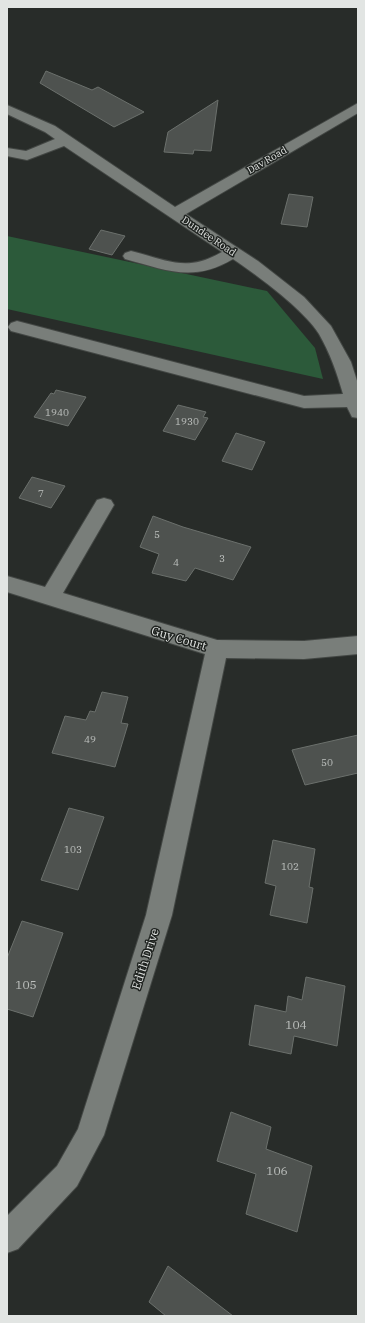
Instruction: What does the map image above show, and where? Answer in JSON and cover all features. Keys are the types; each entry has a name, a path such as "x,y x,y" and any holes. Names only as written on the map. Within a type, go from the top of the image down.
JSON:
{"street":[{"name":"Dav Road","path":"176,213 358,107"},
{"name":"Dundee Road","path":"7,109 50,129 234,252 298,301 325,330 350,362 356,406"},
{"path":"7,152 27,156 65,140"},
{"path":"131,256 187,270 212,264 234,252"},
{"path":"17,327 304,402 356,406"},
{"path":"50,597 104,505"},
{"name":"Guy Court","path":"9,588 50,597 217,649 304,650 358,645"},
{"name":"Edith Drive","path":"7,1238 66,1176 90,1135 159,915 217,649"}],"green space":[{"path":"7,236 267,291 315,348 323,379 7,309"}],"building":[{"path":"46,71 92,90 98,87 144,112 114,127 40,83"},
{"path":"218,100 211,151 194,150 193,154 164,152 168,132"},
{"path":"289,194 313,197 307,227 281,224"},
{"path":"101,230 125,236 112,255 89,249"},
{"path":"56,390 86,397 68,426 34,417 51,393 54,394"},
{"path":"178,405 206,412 203,417 208,418 195,440 163,431"},
{"path":"236,433 265,442 252,470 222,461"},
{"path":"32,477 65,486 51,508 19,498"},
{"path":"153,516 183,527 251,547 233,580 195,568 186,581 152,573 159,554 140,547"},
{"path":"102,692 128,697 121,723 128,724 115,767 52,753 65,716 86,720 90,711 95,712"},
{"path":"358,735 358,773 305,785 292,750"},
{"path":"69,808 104,817 78,890 41,880"},
{"path":"273,840 315,849 309,887 313,888 307,923 270,915 276,886 265,883"},
{"path":"22,921 63,933 33,1017 7,1009 7,958"},
{"path":"306,977 345,986 337,1046 294,1036 291,1054 249,1045 255,1005 286,1012 288,996 302,1000"},
{"path":"231,1112 271,1127 266,1149 312,1166 297,1232 246,1214 256,1174 217,1161"},
{"path":"168,1266 233,1316 166,1316 149,1302"}]}
